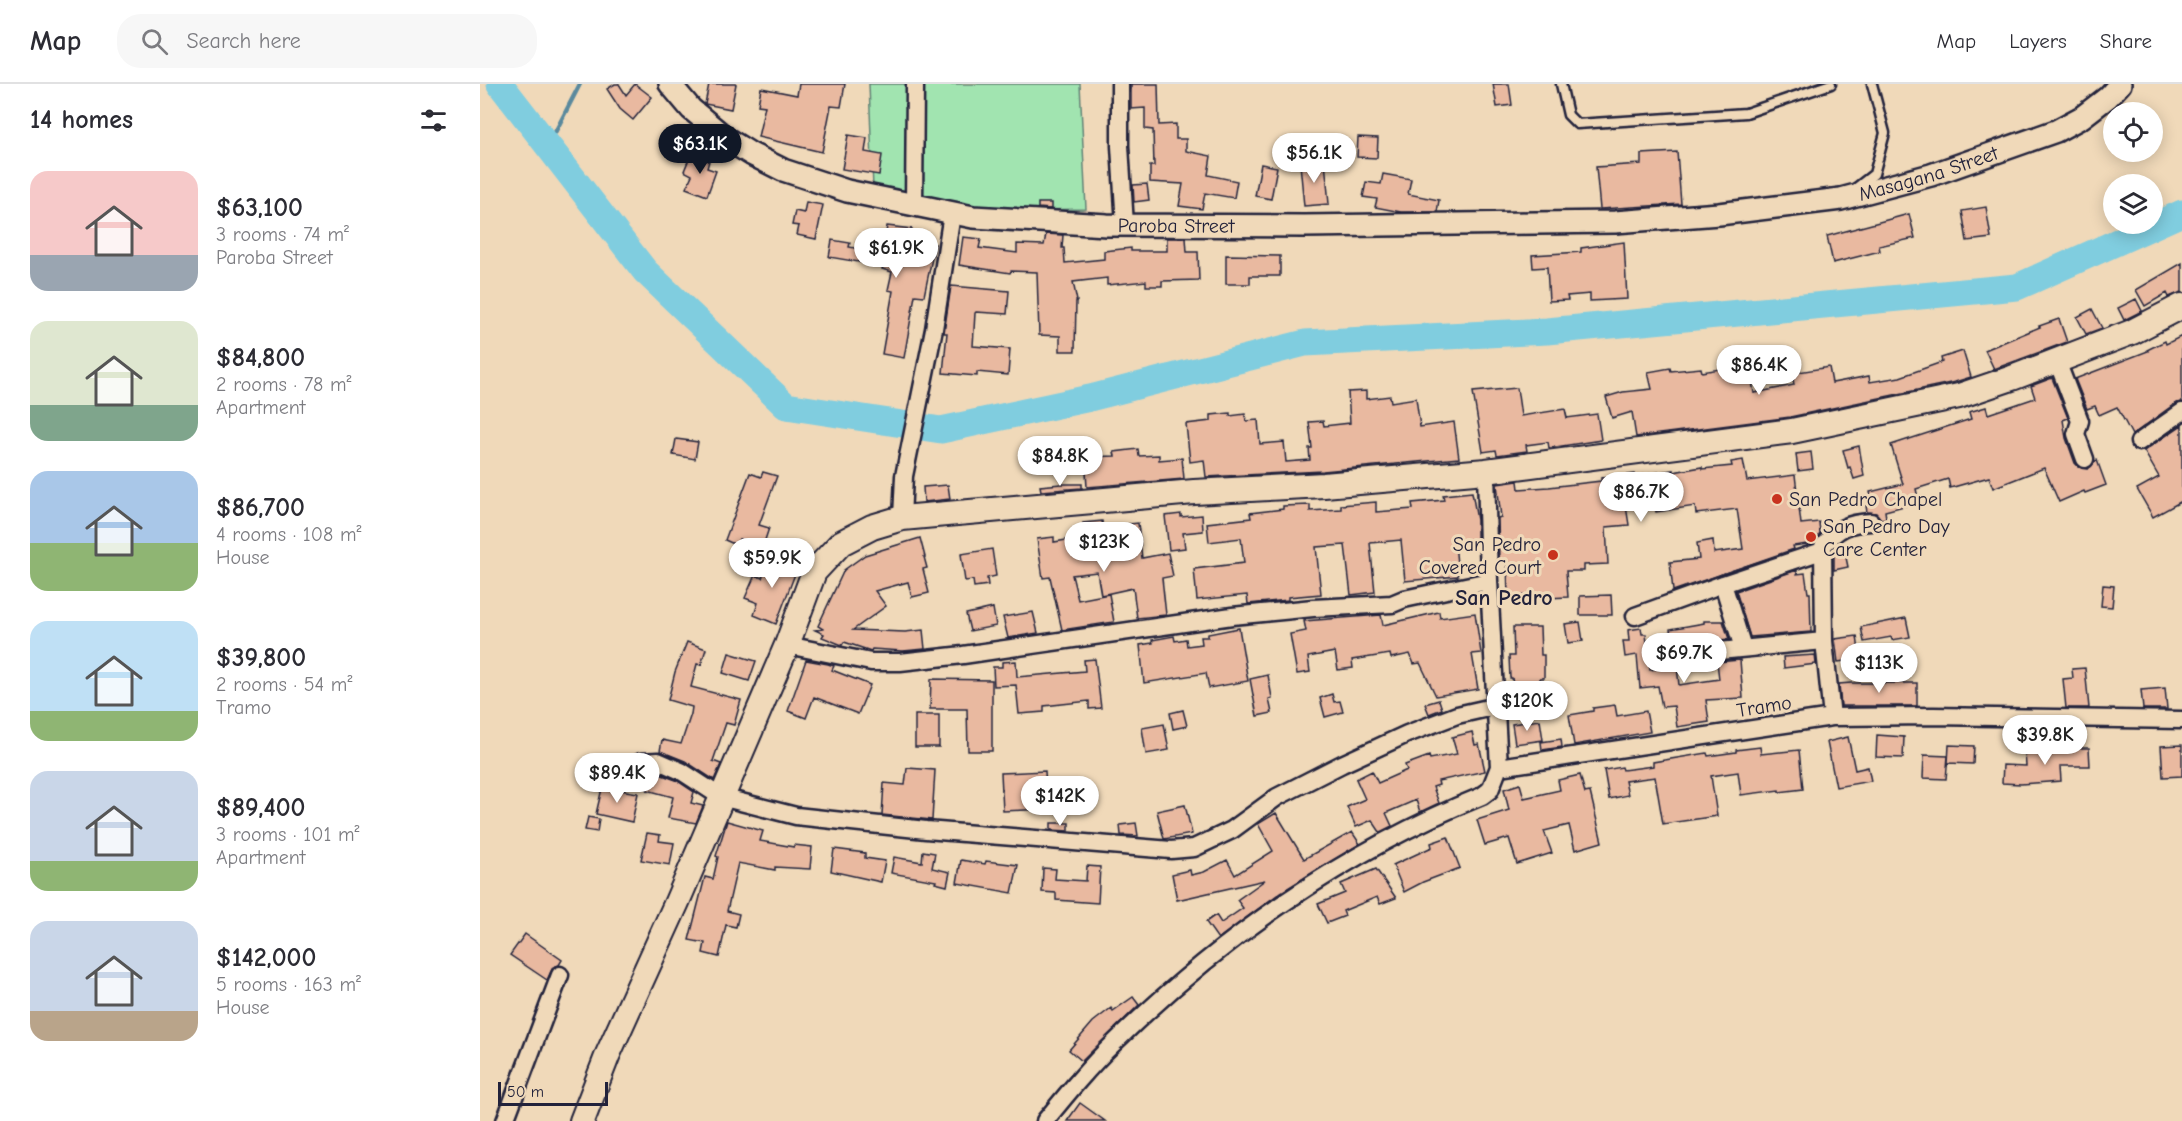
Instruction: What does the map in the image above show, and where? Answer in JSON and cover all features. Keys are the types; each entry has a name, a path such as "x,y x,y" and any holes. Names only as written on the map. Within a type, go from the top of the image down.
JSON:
{"main road":[{"path":"582,1121 608,1054 788,645 814,572 842,543 872,527 902,518 1194,492 1324,485 1486,471 1792,431 1959,396 2132,332 2182,306"}],"street":[{"name":"Paroba Street","path":"670,84 691,109 727,139 783,170 847,191 973,217 1125,225 1304,226 1615,222 1719,214"},
{"path":"1120,84 1120,146 1125,225"},
{"name":"Masagana Street","path":"1719,214 1840,199 1931,175 2056,131 2082,117 2108,97 2120,84"},
{"path":"914,205 915,85"},
{"path":"902,518 904,476 915,413 934,329 952,214"},
{"path":"2057,361 2080,421 2076,434 2085,459"},
{"path":"2139,442 2182,412"},
{"path":"1045,1121 1114,1043 1219,951 1323,877 1398,833 1482,796 1490,790 1499,767 1489,581 1486,471"},
{"path":"1832,717 1824,641 1823,546 1828,539 1852,523 1871,522"},
{"path":"1635,616 1822,551"},
{"path":"788,645 871,662 900,662 1232,616 1313,608 1392,604 1404,599 1489,581"},
{"path":"1723,584 1743,648"},
{"path":"1688,654 1824,641"},
{"path":"620,777 641,762 658,761 681,771 722,797 796,816 1126,848 1171,850 1194,848 1232,830 1277,797 1407,734 1457,716 1497,706"},
{"name":"Tramo","path":"1499,767 1832,717 1932,716 2182,720"},
{"path":"506,1121 561,975"}],"lane":[{"path":"1561,84 1568,115 1577,124 1746,113 1831,84"},
{"path":"1840,199 1874,174 1885,133 1872,84"}],"green space":[{"path":"869,84 1080,84 1086,209 975,211 873,188"}],"building":[{"path":"619,84 626,95 635,84 652,97 633,120 620,109 607,89"},
{"path":"709,84 736,84 731,109 705,104"},
{"path":"799,84 845,84 841,107 831,106 822,152 758,137 765,106 758,105 761,88 797,95"},
{"path":"1131,84 1158,84 1159,125 1176,124 1176,139 1186,139 1186,151 1211,156 1208,175 1237,181 1234,198 1205,193 1202,209 1179,206 1183,184 1150,182 1150,166 1154,166 1153,130 1145,129 1145,108 1131,109"},
{"path":"1493,84 1509,84 1512,105 1497,107"},
{"path":"848,135 867,138 865,152 882,155 879,175 842,169"},
{"path":"1358,137 1378,138 1377,158 1357,157"},
{"path":"1677,152 1681,204 1600,209 1596,167 1641,164 1641,154"},
{"path":"691,154 709,161 707,168 716,171 707,196 686,188 692,175 684,171"},
{"path":"1325,162 1329,204 1304,206 1300,164"},
{"path":"1261,164 1277,167 1271,199 1255,196"},
{"path":"1383,174 1411,179 1408,194 1439,200 1437,212 1401,212 1375,207 1377,199 1363,197 1366,182 1381,184"},
{"path":"1147,184 1149,200 1134,202 1133,185"},
{"path":"806,202 823,205 816,239 797,235 799,226 792,225 795,211 804,213"},
{"path":"1038,203 1051,203 1051,209 1038,208"},
{"path":"1986,207 1991,238 1967,241 1962,211"},
{"path":"1909,214 1915,238 1879,246 1880,251 1833,263 1827,236"},
{"path":"887,226 912,229 910,240 935,244 924,296 915,295 904,358 882,354 893,291 888,290 892,272 882,269 883,266 829,257 832,240 850,243 849,247 883,253"},
{"path":"1046,234 1063,235 1062,248 1064,248 1065,263 1104,259 1104,251 1131,248 1131,251 1167,251 1167,238 1186,238 1187,252 1198,252 1199,280 1162,281 1162,286 1146,286 1146,281 1107,285 1107,278 1073,282 1077,301 1075,351 1060,351 1060,336 1039,335 1037,272 1011,271 1010,273 959,265 963,237 981,239 979,248 1017,253 1017,244 1044,245"},
{"path":"1624,242 1627,299 1590,301 1590,294 1567,296 1568,300 1549,301 1547,267 1533,268 1532,255 1581,252 1581,248"},
{"path":"1226,255 1280,256 1280,276 1250,276 1250,284 1226,284"},
{"path":"2182,263 2182,292 2169,297 2167,293 2145,306 2136,290"},
{"path":"951,286 1009,291 1007,314 975,313 973,346 1010,349 1008,375 977,372 977,376 943,373 947,333 944,333"},
{"path":"2136,299 2142,311 2124,320 2118,308"},
{"path":"2092,309 2102,328 2086,334 2077,317"},
{"path":"2059,319 2067,342 1994,369 1985,350"},
{"path":"2182,336 2182,402 2176,403 2132,435 2117,407 2099,415 2095,406 2087,409 2075,379"},
{"path":"1963,351 1971,377 1955,382 1790,417 1636,437 1632,412 1612,418 1606,397 1623,392 1652,389 1648,372 1670,368 1671,371 1701,368 1702,372 1726,368 1727,373 1750,369 1754,393 1794,385 1792,373 1829,367 1832,383 1869,376 1870,382 1900,377 1942,362 1941,358"},
{"path":"2052,378 2068,418 2063,420 2066,438 2075,463 2079,467 2088,469 2097,460 2106,485 2085,493 2084,491 2059,502 2044,468 1993,488 1989,477 1950,488 1948,479 1916,489 1919,502 1885,511 1886,518 1881,519 1876,513 1867,512 1866,506 1873,505 1870,492 1903,484 1891,445 1971,419 1969,412 1986,407 1988,414 2035,398 2031,386"},
{"path":"1517,388 1521,416 1565,409 1567,418 1597,414 1601,440 1549,448 1548,442 1526,445 1527,451 1497,455 1496,450 1483,452 1473,392"},
{"path":"1366,391 1366,399 1390,396 1391,402 1416,398 1420,427 1454,422 1459,458 1323,471 1206,477 1204,460 1190,462 1186,424 1211,421 1211,415 1230,413 1230,416 1245,414 1246,421 1258,420 1260,444 1284,442 1286,462 1310,460 1309,448 1312,448 1309,422 1323,421 1324,426 1350,423 1348,392"},
{"path":"2182,425 2182,501 2153,517 2137,489 2159,477 2144,451"},
{"path":"676,439 698,442 695,459 673,455"},
{"path":"1859,446 1864,476 1854,479 1843,450"},
{"path":"1138,449 1139,456 1159,455 1159,460 1182,458 1184,479 1087,487 1085,457 1115,456 1114,452"},
{"path":"1811,452 1813,469 1798,471 1796,454"},
{"path":"1743,460 1747,481 1795,475 1801,524 1819,522 1820,533 1814,543 1793,546 1794,549 1673,591 1670,562 1699,559 1697,543 1713,540 1714,553 1743,549 1737,509 1696,514 1695,506 1656,512 1654,503 1626,506 1629,525 1606,527 1608,564 1584,565 1584,571 1566,571 1568,597 1508,596 1507,562 1499,562 1498,518 1501,517 1497,484 1518,481 1519,489 1549,487 1601,481 1601,478 1635,474 1635,476 1702,467 1702,469 1732,466 1731,462"},
{"path":"763,472 777,476 759,525 769,528 763,546 739,539 736,545 725,540 750,473 761,477"},
{"path":"1082,484 1082,488 1041,491 1040,486"},
{"path":"948,485 950,499 924,502 923,487"},
{"path":"1472,492 1477,520 1477,540 1455,542 1458,576 1405,581 1401,540 1370,543 1375,592 1351,595 1345,545 1316,547 1321,594 1248,604 1247,595 1197,600 1194,569 1244,563 1241,538 1209,542 1207,523 1251,518 1250,513 1283,509 1283,506 1310,505 1310,511 1341,509 1341,505 1376,502 1376,512 1413,509 1412,503 1444,500 1443,495"},
{"path":"1181,514 1181,517 1202,515 1203,531 1183,533 1185,548 1169,550 1165,516"},
{"path":"1102,521 1103,527 1138,523 1142,558 1168,553 1173,576 1162,578 1166,615 1137,618 1133,588 1101,595 1097,572 1072,575 1078,600 1109,594 1114,622 1062,630 1050,577 1043,578 1037,539 1054,537 1054,542 1085,537 1083,523"},
{"path":"920,538 927,568 923,569 929,593 912,597 908,582 875,591 886,606 853,630 905,632 923,630 925,649 903,651 872,649 871,651 844,642 842,645 822,637 824,634 815,630 823,629 818,626 844,570 865,555"},
{"path":"1844,548 1848,567 1834,570 1834,550"},
{"path":"992,549 996,576 987,578 988,585 974,587 973,580 965,581 961,554"},
{"path":"772,555 798,566 776,624 754,615 758,603 745,598 755,575 762,578"},
{"path":"1797,570 1797,574 1805,573 1808,593 1810,593 1811,632 1750,637 1736,591"},
{"path":"2103,585 2114,586 2112,607 2101,606"},
{"path":"1611,595 1612,615 1580,615 1580,596"},
{"path":"993,608 996,626 970,631 966,614"},
{"path":"1033,612 1038,633 1008,638 1003,617"},
{"path":"1439,612 1440,618 1475,613 1481,653 1472,654 1478,689 1436,696 1420,663 1414,664 1410,654 1391,658 1390,654 1352,660 1353,668 1338,670 1335,652 1308,657 1310,672 1297,674 1290,634 1306,631 1304,621 1381,615 1383,625"},
{"path":"1906,618 1910,637 1892,640 1891,637 1864,642 1861,627"},
{"path":"1704,621 1723,621 1729,639 1687,644 1674,652 1670,629 1704,623"},
{"path":"1580,622 1583,641 1568,643 1565,624"},
{"path":"1513,627 1540,627 1541,655 1544,655 1544,678 1540,678 1544,708 1529,710 1527,692 1514,693 1512,678 1510,678 1509,656 1514,656"},
{"path":"1239,628 1248,681 1209,688 1206,673 1144,683 1140,645 1174,636 1175,641 1186,639 1187,646 1202,644 1201,637"},
{"path":"1641,628 1642,634 1646,634 1650,670 1677,666 1679,685 1719,679 1717,662 1740,660 1743,698 1706,700 1709,722 1677,727 1674,706 1662,707 1658,686 1640,688 1637,655 1625,657 1623,641 1629,641 1628,630"},
{"path":"1857,636 1860,659 1838,662 1835,639"},
{"path":"687,642 706,649 701,665 697,664 691,687 741,700 734,725 726,723 713,761 721,764 714,780 685,761 660,751 662,740 681,744 691,714 692,707 668,700 675,672"},
{"path":"729,653 756,661 749,681 723,673"},
{"path":"1815,655 1816,664 1784,668 1783,657"},
{"path":"1095,659 1101,708 1089,709 1089,701 1044,706 1044,712 1019,714 1016,685 994,686 993,667 1002,667 1002,662 1016,661 1017,677 1085,671 1084,660"},
{"path":"806,660 834,666 832,670 870,685 858,714 814,697 806,718 788,711"},
{"path":"2085,668 2089,708 2066,708 2063,679 2073,678 2072,669"},
{"path":"1268,675 1272,713 1257,716 1250,679"},
{"path":"931,679 992,680 992,751 968,751 967,709 930,709"},
{"path":"1917,683 1917,706 1841,706 1839,684"},
{"path":"2165,688 2167,709 2143,709 2141,690"},
{"path":"1332,694 1334,702 1340,701 1343,712 1325,717 1320,698"},
{"path":"1439,700 1442,709 1429,714 1425,704"},
{"path":"1615,705 1617,716 1646,711 1650,732 1574,745 1569,715"},
{"path":"1183,710 1187,726 1173,729 1170,713"},
{"path":"915,715 939,715 939,747 915,747"},
{"path":"1540,720 1543,740 1515,744 1512,724"},
{"path":"1164,724 1169,750 1146,754 1142,728"},
{"path":"1472,732 1475,745 1479,744 1485,771 1438,781 1439,785 1433,787 1439,803 1420,812 1416,800 1386,813 1392,826 1380,832 1372,820 1356,827 1347,807 1365,799 1356,779 1372,771 1378,783 1407,770 1405,765 1429,756 1430,759 1457,754 1452,737"},
{"path":"1877,735 1904,737 1903,758 1876,757"},
{"path":"1848,737 1855,770 1868,767 1871,781 1836,787 1827,742"},
{"path":"1561,739 1562,747 1542,750 1541,742"},
{"path":"1949,745 1974,746 1973,764 1948,763"},
{"path":"2182,745 2182,776 2163,777 2161,746"},
{"path":"1760,747 1761,754 1799,750 1803,789 1741,795 1738,772 1711,776 1717,816 1663,824 1655,777 1625,781 1628,795 1609,799 1604,770 1653,766 1653,762"},
{"path":"2064,748 2089,748 2090,766 2060,766 2061,781 2002,783 2003,765 2026,766 2025,753 2065,750"},
{"path":"1924,755 1948,756 1946,779 1923,778"},
{"path":"907,768 935,770 932,820 882,815 884,783 905,785"},
{"path":"1045,771 1047,809 1003,811 1001,773"},
{"path":"654,772 676,780 694,792 691,803 703,806 696,823 668,818 673,797 647,790 651,773 654,774"},
{"path":"1580,775 1585,793 1590,792 1602,842 1575,850 1569,825 1544,831 1552,853 1517,864 1509,838 1485,845 1477,820 1509,810 1504,789 1520,784 1524,798 1560,790 1558,780"},
{"path":"603,784 615,787 615,789 638,793 632,822 596,814"},
{"path":"1185,805 1192,834 1164,839 1157,811"},
{"path":"1276,813 1304,859 1352,832 1360,844 1281,892 1218,939 1206,922 1216,915 1221,923 1243,908 1237,900 1265,880 1177,900 1172,874 1190,870 1191,875 1204,872 1227,860 1235,875 1273,851 1258,824"},
{"path":"588,817 599,819 597,832 585,830"},
{"path":"727,821 763,831 760,841 794,847 794,845 812,847 810,869 775,867 775,870 738,863 727,911 739,914 736,927 726,925 719,957 703,953 705,943 689,940 705,877 713,879 718,857 716,856"},
{"path":"1051,823 1069,823 1069,831 1051,830"},
{"path":"1136,823 1138,836 1121,835 1120,825"},
{"path":"647,833 660,835 659,841 674,843 670,865 641,860"},
{"path":"1448,837 1460,868 1404,892 1393,865 1432,847 1431,843"},
{"path":"834,849 865,853 865,858 885,861 881,882 831,871"},
{"path":"923,851 935,853 932,868 950,872 947,886 935,883 936,881 891,873 894,857 922,862"},
{"path":"961,860 985,864 986,861 1018,865 1012,893 957,883"},
{"path":"1087,866 1100,867 1098,903 1056,900 1056,893 1042,892 1043,868 1056,869 1055,879 1086,881"},
{"path":"1376,869 1396,898 1380,904 1377,897 1343,911 1345,916 1327,923 1318,904 1345,893 1341,884"},
{"path":"525,934 562,960 559,965 553,967 547,980 510,955"},
{"path":"1133,997 1139,1005 1082,1061 1069,1050 1093,1022 1111,1008 1113,1011"},
{"path":"1080,1103 1105,1121 1067,1121"}],"waterway":[{"path":"500,84 645,271 786,406 941,430 1090,398 1305,343 1547,331 2017,287 2182,213"},
{"path":"548,146 580,84"}],"place":[{"name":"San Pedro Chapel","path":"1777,499"},
{"name":"San Pedro Day Care Center","path":"1811,537"},
{"name":"San Pedro Covered Court","path":"1553,555"}],"district":[{"name":"San Pedro","path":"1504,597"}]}
